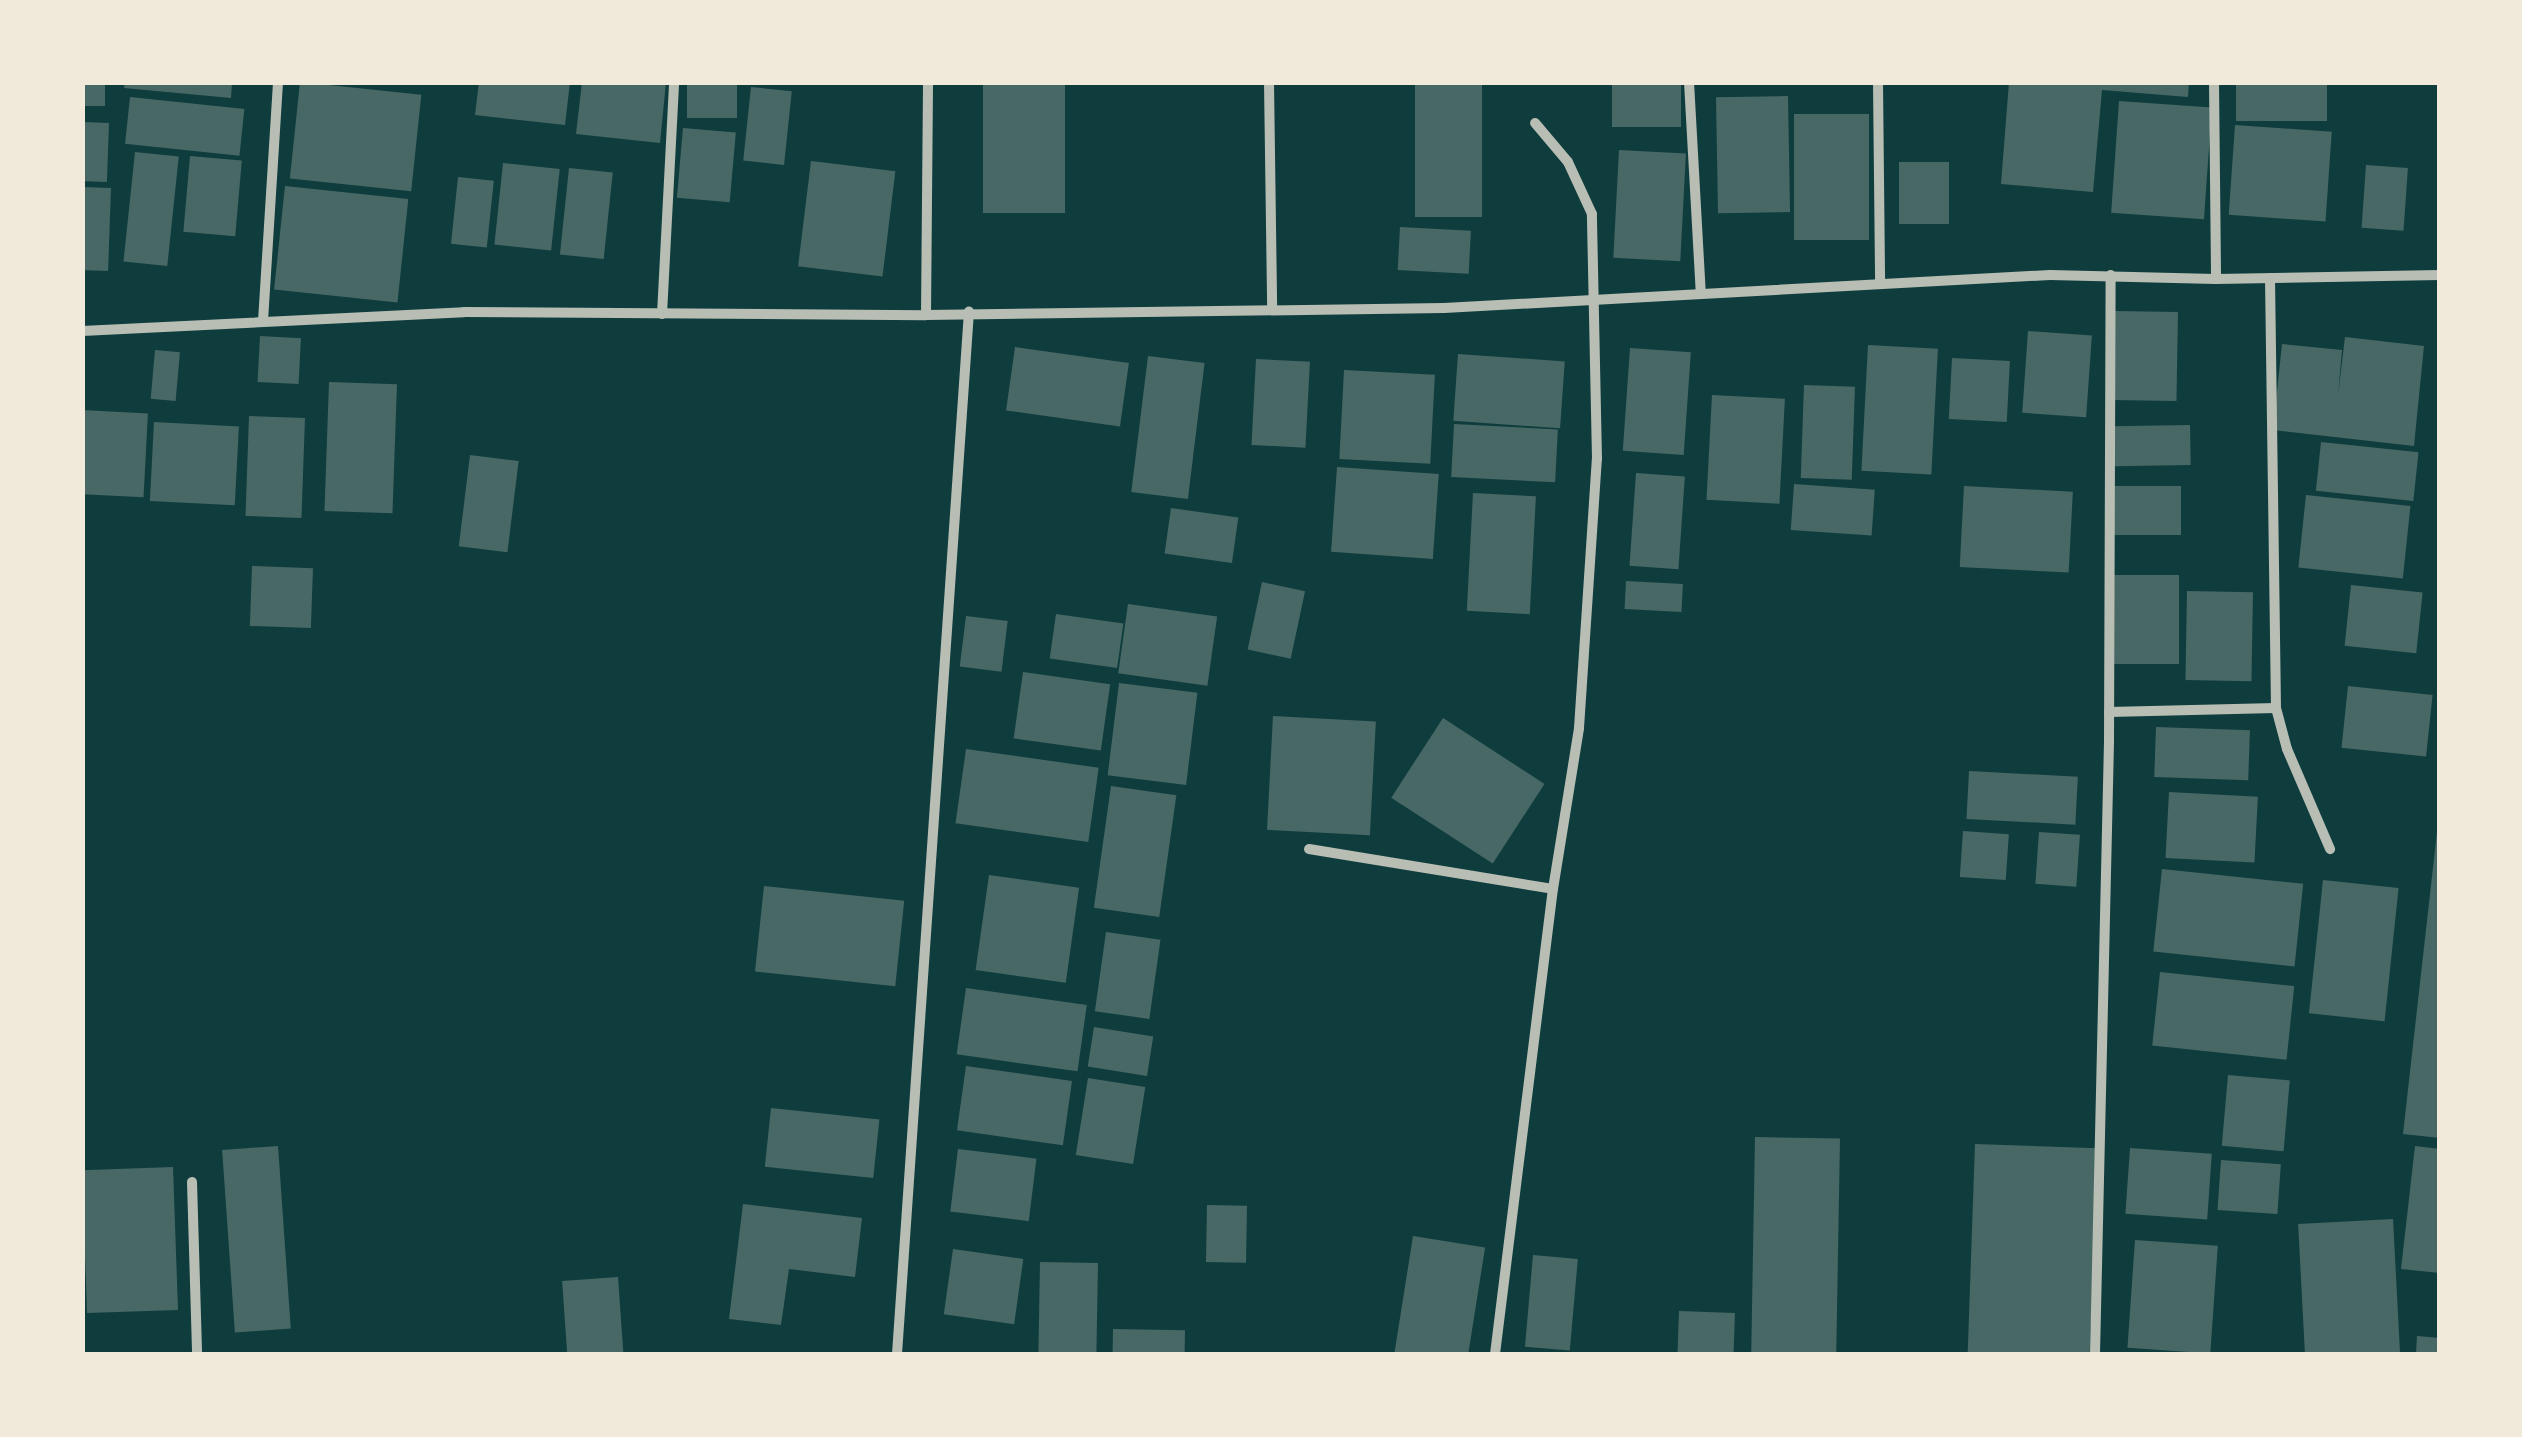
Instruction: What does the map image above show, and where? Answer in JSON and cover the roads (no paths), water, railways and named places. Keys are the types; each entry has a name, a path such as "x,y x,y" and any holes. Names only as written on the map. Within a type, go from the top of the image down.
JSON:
{"street":[{"path":"263,321 278,82"},
{"path":"662,314 674,82"},
{"path":"926,315 928,82"},
{"path":"1269,82 1272,309"},
{"path":"1689,82 1701,294"},
{"path":"1878,82 1880,281"},
{"path":"2214,82 2216,279"},
{"path":"1495,1354 1553,889 1579,728 1598,459 1592,214 1568,162 1535,123"},
{"path":"82,331 184,329 263,321 464,312 926,315 1444,308 1880,281 2110,274 2216,279 2440,275"},
{"path":"2095,1354 2109,712 2110,274"},
{"path":"2270,278 2276,708 2287,749 2330,849"},
{"path":"897,1354 969,312"},
{"path":"2109,712 2276,708"},
{"path":"1309,849 1553,889"},
{"path":"192,1182 197,1354"}]}
